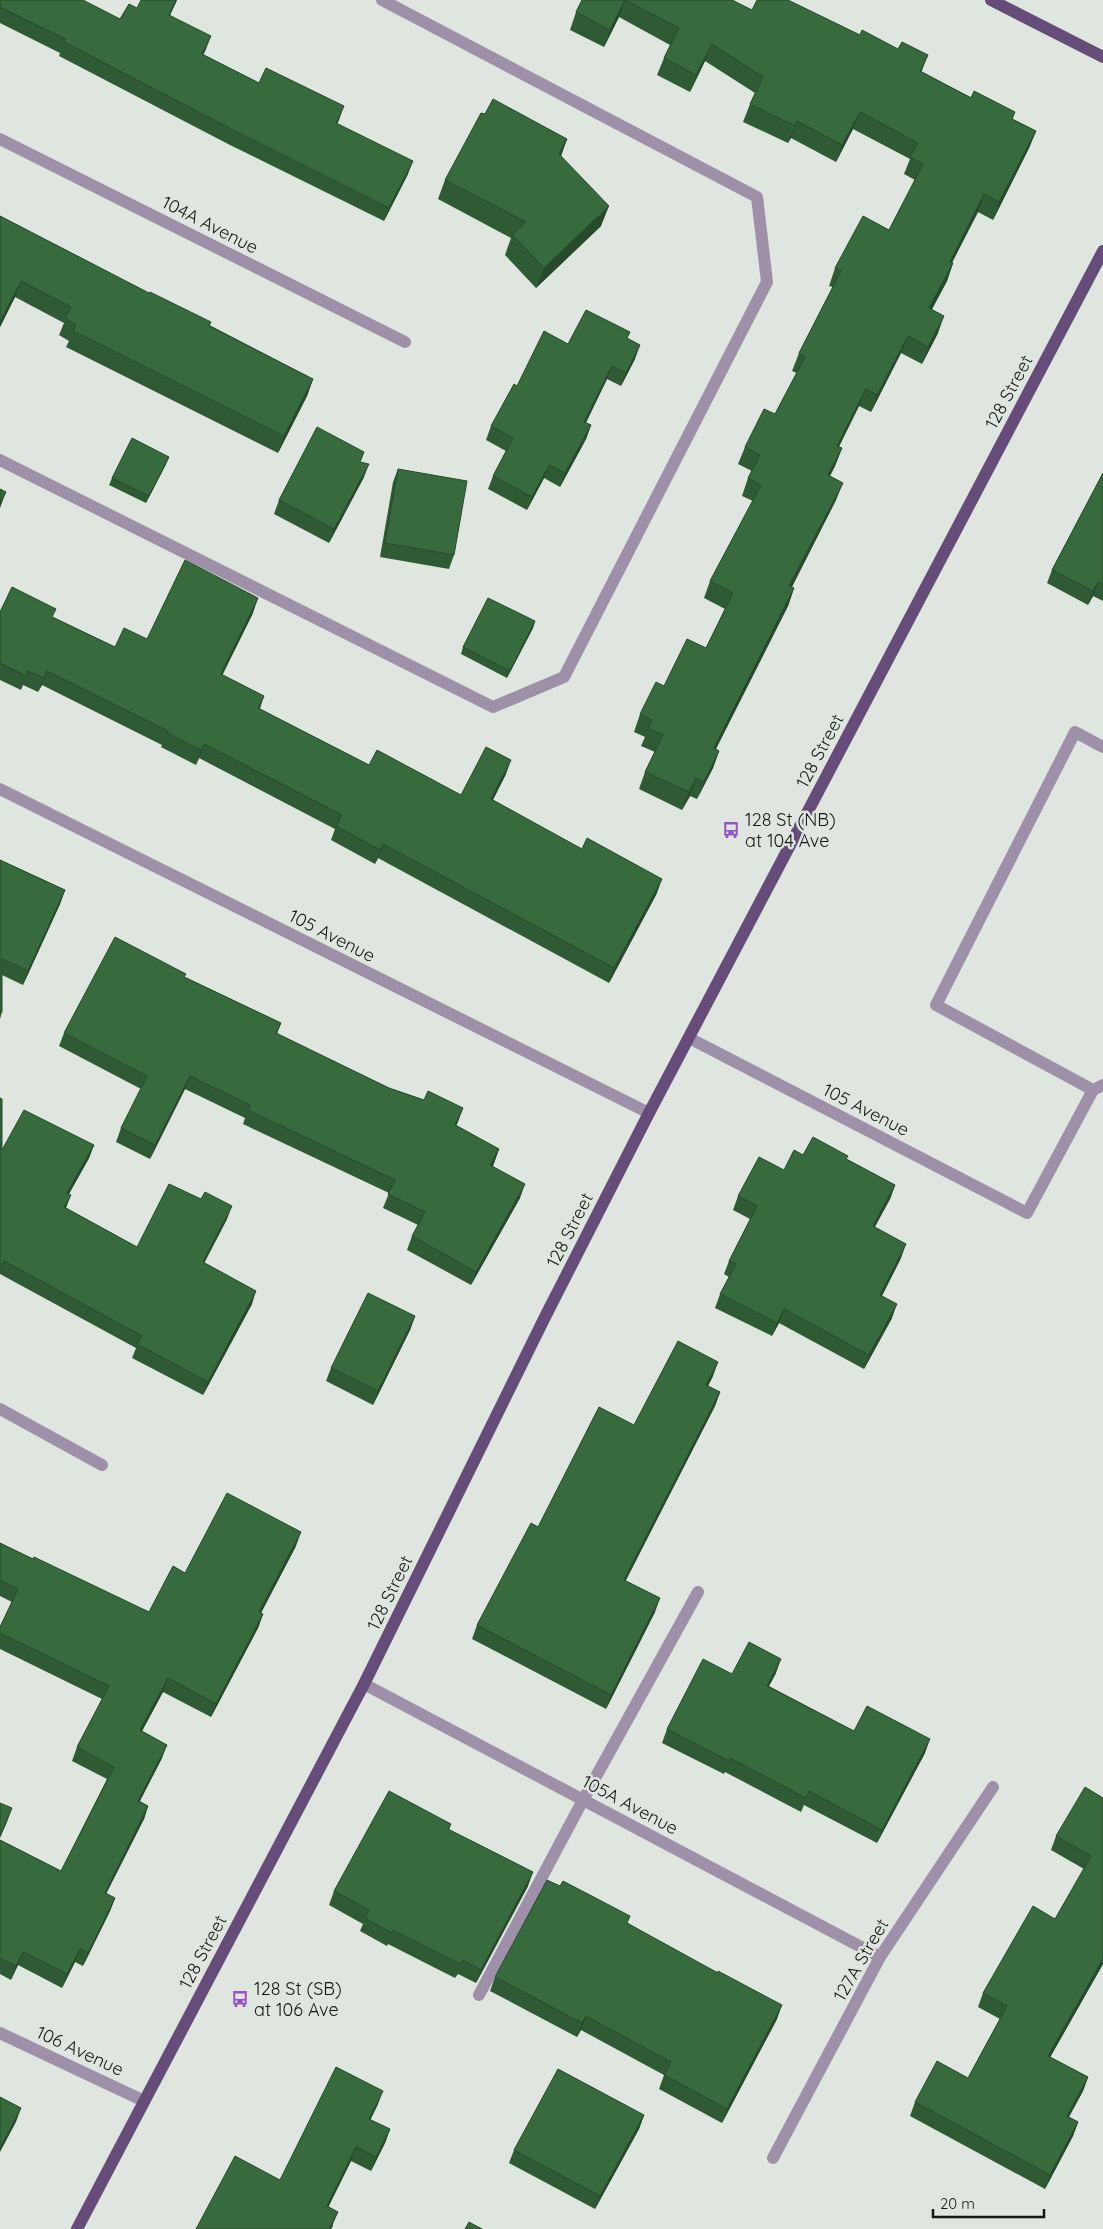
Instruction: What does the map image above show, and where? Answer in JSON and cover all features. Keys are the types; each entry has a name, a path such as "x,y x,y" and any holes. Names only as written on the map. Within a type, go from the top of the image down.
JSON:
{"main road":[{"path":"991,0 1103,57"},
{"name":"128 Street","path":"77,2229 364,1684 540,1326 649,1113 1103,251"}],"street":[{"path":"0,460 492,707 564,677 767,282 757,197 382,0"},
{"name":"104A Avenue","path":"0,139 405,342"},
{"path":"1098,1088 936,1005 1076,732 1103,747"},
{"name":"105 Avenue","path":"0,789 649,1113"},
{"name":"105 Avenue","path":"689,1038 1027,1213 1098,1088"},
{"path":"0,1409 102,1465"},
{"path":"478,1995 698,1592"},
{"name":"105A Avenue","path":"364,1684 880,1957"},
{"name":"127A Street","path":"773,2158 880,1957 993,1787"},
{"name":"106 Avenue","path":"0,2033 144,2101"}],"building":[{"path":"0,0 83,0 120,19 129,4 137,8 141,0 176,0 169,15 211,36 202,54 259,83 266,68 344,106 336,123 413,161 389,208 64,42 65,39 0,7"},
{"path":"582,0 625,0 610,30 576,12"},
{"path":"625,0 732,0 752,10 757,0 788,0 860,35 862,30 898,49 902,42 928,55 920,71 971,98 974,91 1015,112 1012,119 1036,131 999,202 984,194 950,262 953,263 929,308 944,316 928,347 908,336 877,395 866,389 837,446 842,448 828,475 843,483 789,586 794,588 714,748 719,751 704,782 696,778 689,792 645,772 663,735 648,728 652,720 640,714 656,682 664,686 687,639 706,648 733,593 710,581 761,485 748,478 760,455 745,447 764,409 775,414 805,357 799,353 841,271 835,268 863,216 889,230 923,164 910,157 918,143 860,112 842,145 797,121 795,126 750,104 763,77 712,44 696,75 664,58 679,28"},
{"path":"493,99 567,139 559,154 609,206 544,268 512,235 526,222 445,180 481,113 485,114"},
{"path":"0,216 149,293 211,322 209,326 313,379 284,436 73,331 76,325 65,318 71,307 21,281 0,322"},
{"path":"586,310 630,332 627,338 640,345 626,373 612,366 584,422 591,425 565,473 549,465 532,497 493,476 513,438 491,426 514,384 517,386 544,331 568,344"},
{"path":"317,427 364,452 360,462 369,464 334,529 279,500"},
{"path":"132,438 169,457 149,496 112,478"},
{"path":"398,469 467,481 454,555 385,543"},
{"path":"1103,473 1103,585 1098,582 1093,591 1052,570"},
{"path":"0,489 6,492 0,503"},
{"path":"185,560 258,598 221,674 264,696 258,708 369,765 377,750 461,795 486,747 511,760 491,799 582,849 587,838 662,879 614,968 383,844 380,850 336,826 342,815 204,744 201,750 167,733 168,731 47,671 44,678 28,671 26,676 0,663 0,612 12,587 56,609 52,617 115,647 124,628 147,639"},
{"path":"488,598 535,621 510,671 463,647"},
{"path":"0,860 65,890 28,971 2,959 2,1012 0,1012"},
{"path":"115,937 186,974 184,977 281,1023 276,1033 389,1088 424,1100 428,1091 463,1108 455,1125 499,1149 490,1165 525,1184 476,1272 412,1236 425,1212 388,1194 395,1180 248,1110 250,1105 190,1076 155,1145 121,1128 147,1076 64,1033"},
{"path":"0,1098 2,1099 2,1150 24,1110 94,1145 67,1193 71,1195 64,1207 137,1247 169,1184 201,1199 205,1192 232,1206 203,1262 256,1291 208,1382 137,1344 142,1336 4,1261 0,1268"},
{"path":"813,1137 848,1156 846,1159 895,1185 873,1226 906,1244 880,1295 897,1304 869,1355 784,1309 777,1323 720,1294 736,1264 729,1261 757,1206 738,1196 759,1157 784,1170 794,1150 803,1155"},
{"path":"368,1293 415,1316 378,1391 331,1368"},
{"path":"678,1341 718,1362 706,1385 720,1392 624,1580 660,1598 611,1695 477,1625 531,1523 538,1527 599,1407 634,1425"},
{"path":"227,1493 301,1532 259,1612 263,1614 216,1704 168,1678 140,1730 167,1745 138,1801 148,1806 105,1893 115,1898 88,1953 80,1949 67,1974 23,1952 16,1966 0,1958 0,1840 61,1871 114,1767 77,1747 109,1686 0,1633 0,1627 18,1589 0,1580 0,1543 33,1559 34,1557 149,1612 173,1566 185,1573"},
{"path":"749,1642 781,1659 767,1686 854,1731 867,1706 930,1739 882,1830 809,1791 806,1798 730,1758 729,1761 667,1729 703,1659 732,1674"},
{"path":"1085,1787 1103,1798 1103,1959 1048,2056 1088,2077 1067,2116 1078,2122 1050,2175 915,2102 937,2061 968,2078 1007,2006 983,1993 1033,1906 1055,1919 1091,1856 1056,1836"},
{"path":"389,1791 451,1824 448,1829 533,1872 481,1970 463,1960 460,1964 393,1930 392,1933 365,1918 369,1910 334,1891"},
{"path":"0,1803 12,1808 0,1836"},
{"path":"547,1880 560,1886 563,1881 630,1916 627,1923 718,1973 718,1971 782,2005 727,2109 664,2075 671,2062 586,2016 582,2023 495,1977"},
{"path":"336,2067 383,2091 369,2119 390,2129 376,2157 356,2147 327,2206 338,2212 329,2229 196,2229 235,2156 280,2180"},
{"path":"558,2069 644,2115 600,2196 514,2150"},
{"path":"0,2097 21,2108 0,2148"},
{"path":"469,2222 482,2229 465,2229"}],"place":[{"name":"128 St (NB) at 104 Ave","path":"731,830"},
{"name":"128 St (SB) at 106 Ave","path":"240,1999"}]}
